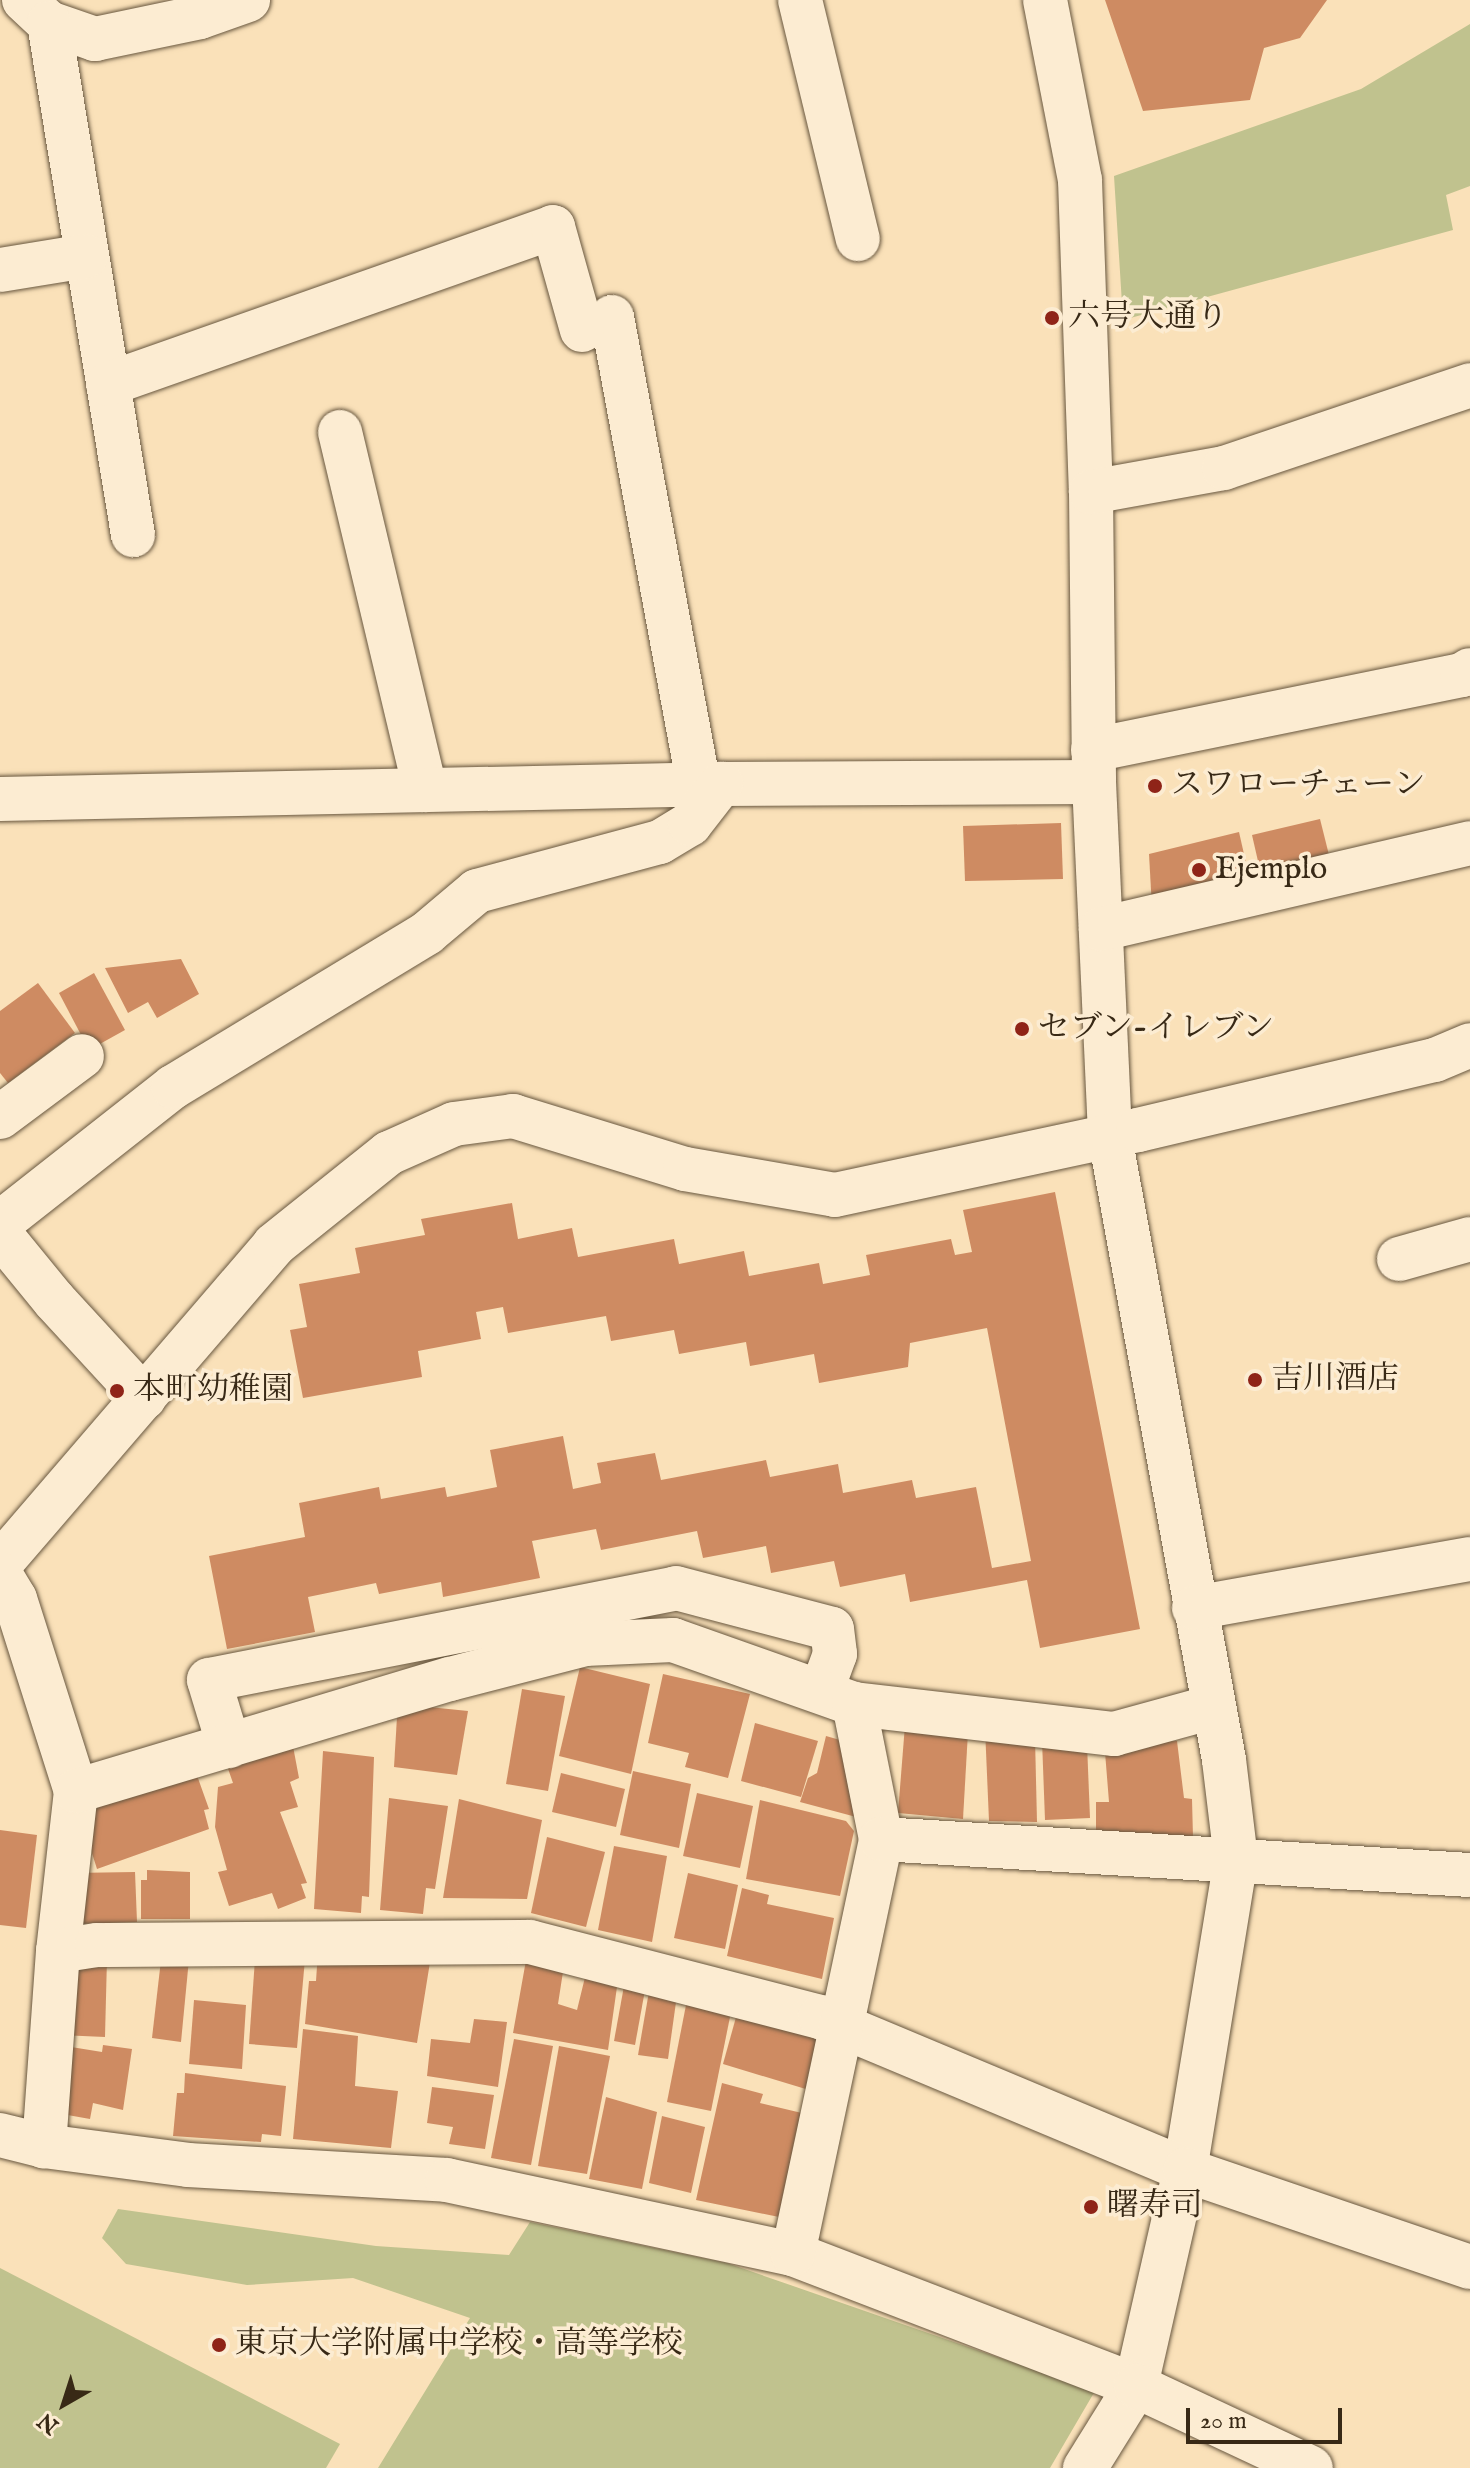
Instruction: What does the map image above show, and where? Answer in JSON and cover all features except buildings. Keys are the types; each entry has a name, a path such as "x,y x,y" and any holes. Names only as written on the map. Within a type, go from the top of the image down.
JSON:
{"street":[{"path":"36,12 95,39 200,17 248,0"},
{"path":"800,0 858,239"},
{"path":"1045,0 1080,180 1091,492 1093,766 1110,1137 1224,1760 1236,1859 1185,2170 1136,2386 1085,2468"},
{"path":"36,12 86,256 133,535"},
{"path":"0,1223 173,1087 427,933 477,891 660,842 690,824 710,784 597,323 553,227 108,384"},
{"path":"0,270 86,256"},
{"path":"1091,492 1224,468 1470,385"},
{"path":"340,432 425,790"},
{"path":"0,799 710,784 1093,766 1462,675 1470,670"},
{"path":"1101,929 1470,843"},
{"path":"0,1564 274,1245 389,1153 454,1124 513,1116 685,1169 835,1195 1110,1137 1435,1060 1470,1045"},
{"path":"0,1117 82,1056"},
{"path":"0,1234 54,1300 144,1398"},
{"path":"1399,1259 1470,1239"},
{"path":"1194,1608 1470,1559"},
{"path":"0,1574 15,1599 76,1791 58,1951 44,2146"},
{"path":"229,1746 209,1680 676,1588 832,1629 837,1698 881,1839 793,2254"},
{"path":"76,1791 450,1679 585,1644 673,1640 837,1698 1114,1734 1213,1707"},
{"path":"881,1839 1470,1875"},
{"path":"58,1951 97,1945 530,1942 820,2017 1185,2170 1470,2267"},
{"path":"0,2135 44,2146 188,2165 447,2180 793,2254 1136,2386 1311,2468"}],"green space":[{"path":"1470,24 1470,186 1446,195 1453,230 1123,320 1114,176 1361,89"},
{"path":"118,2209 376,2246 509,2255 530,2222 727,2263 1095,2391 1050,2468 378,2468 470,2318 353,2278 247,2285 126,2264 102,2238"},
{"path":"0,2268 340,2444 326,2468 0,2468"}],"place":[{"name":"六号大通り","path":"1052,318"},
{"name":"スワローチェーン","path":"1155,786"},
{"name":"Ejemplo","path":"1199,870"},
{"name":"セブン-イレブン","path":"1022,1029"},
{"name":"吉川酒店","path":"1255,1380"},
{"name":"本町幼稚園","path":"117,1391"},
{"name":"曙寿司","path":"1091,2207"},
{"name":"東京大学附属中学校・高等学校","path":"219,2345"}]}
